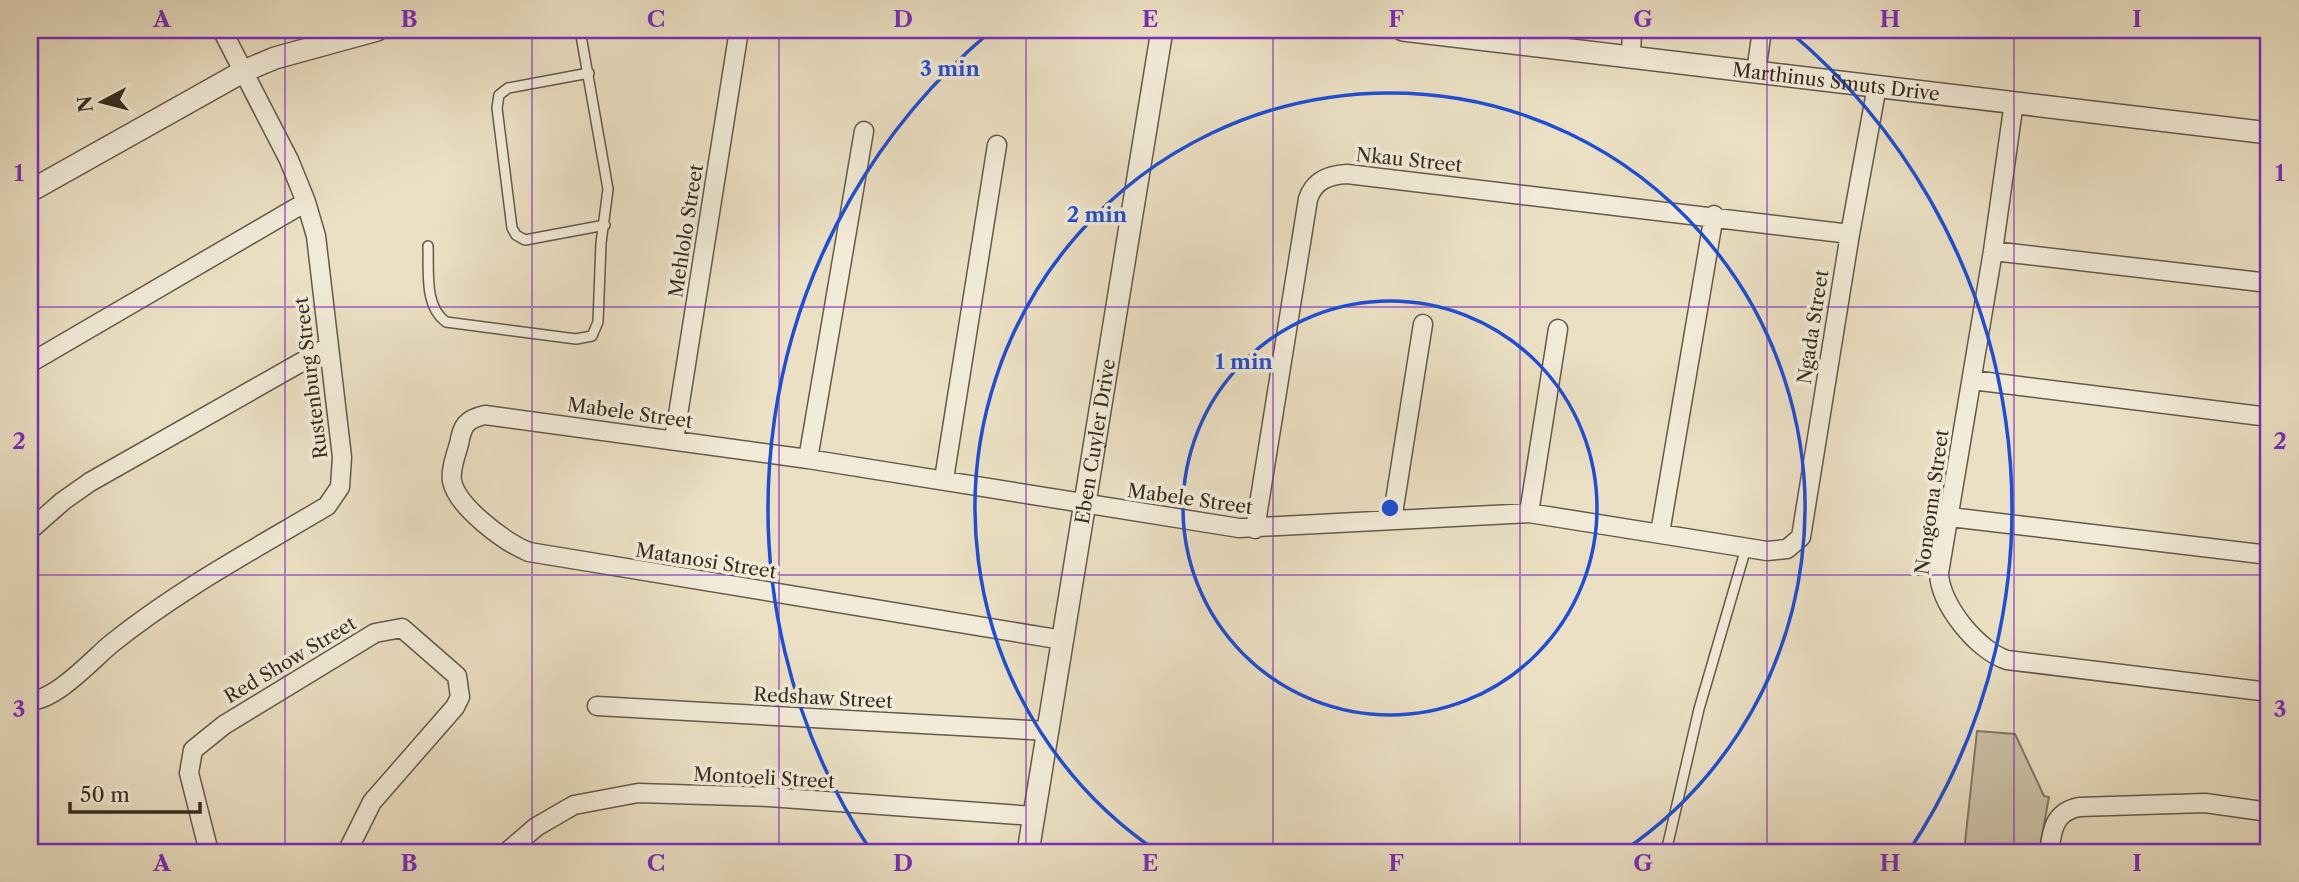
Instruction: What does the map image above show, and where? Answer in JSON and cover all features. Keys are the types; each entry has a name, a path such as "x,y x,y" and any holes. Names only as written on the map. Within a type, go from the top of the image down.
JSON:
{"street":[{"name":"Rustenburg Street","path":"30,700 40,699 60,688 154,610 327,506 335,497 343,472 316,236 306,202 222,30"},
{"path":"30,191 244,71 275,58 377,30"},
{"name":"Mehlolo Street","path":"674,440 739,30"},
{"name":"Eben Cuyler Drive","path":"1028,852 1162,30"},
{"name":"Marthinus Smuts Drive","path":"1403,30 1468,34 1756,72 2269,133"},
{"path":"1630,56 1632,30"},
{"path":"1756,72 1762,30"},
{"name":"Ngada Street","path":"1767,551 1787,549 1801,537 1877,86"},
{"name":"Nongoma Street","path":"2014,102 1993,251 1939,573 1943,594 1978,643 1994,656 2007,660 2269,692"},
{"path":"808,458 864,131"},
{"path":"944,479 998,145"},
{"name":"Nkau Street","path":"1255,529 1308,199 1320,181 1347,174 1714,215 1850,234"},
{"path":"30,363 306,202"},
{"path":"1660,533 1714,215"},
{"path":"1993,251 2269,283"},
{"path":"1392,520 1423,324"},
{"path":"1529,513 1558,329"},
{"path":"30,530 63,500 90,482 328,347"},
{"path":"1972,380 2269,417"},
{"name":"Mabele Street","path":"485,415 808,458 944,479 1086,506 1255,529 1529,513 1767,551"},
{"name":"Matanosi Street","path":"485,415 465,423 451,480 460,498 471,510 508,541 529,552 1063,640"},
{"path":"1950,517 2269,555"},
{"name":"Red Show Street","path":"208,852 189,773 193,750 224,725 375,633 402,628 457,676 460,697 444,721 372,802 347,852"},
{"name":"Redshaw Street","path":"597,706 1048,731"},
{"name":"Montoeli Street","path":"507,852 536,827 574,805 638,793 769,797 1034,816"},
{"path":"2049,852 2056,821 2068,809 2079,807 2205,803 2269,812"}],"lane":[{"path":"428,246 431,299 436,315 446,322 576,339 592,336 598,322 601,243 608,189 580,30"},
{"path":"589,73 508,88 499,95 497,108 512,228 516,235 525,240 605,225"},
{"path":"1666,852 1699,709 1746,548"}],"shaded area":[{"path":"1977,731 2015,734 2044,796 2049,797 2039,852 1964,852"}]}
